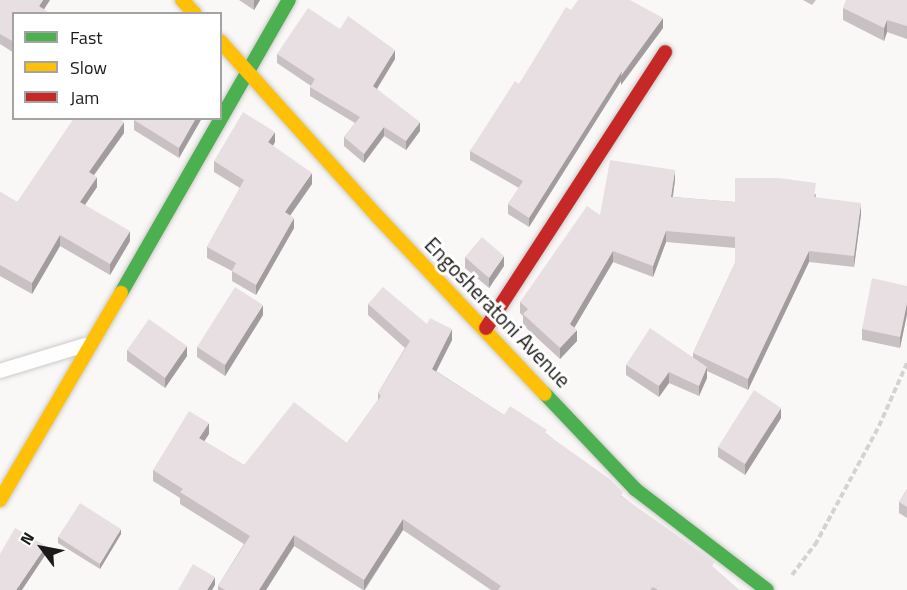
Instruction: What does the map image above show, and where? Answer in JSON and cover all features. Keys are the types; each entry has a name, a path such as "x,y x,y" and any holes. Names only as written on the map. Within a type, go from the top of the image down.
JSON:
{"street":[{"path":"182,0 193,12"},
{"path":"0,500 250,74 289,0"},
{"name":"Engosheratoni Avenue","path":"222,43 378,217 486,328 635,489 767,590"},
{"path":"486,328 665,52"}],"lane":[{"path":"0,371 92,342"}],"path":[{"path":"788,581 815,545 907,363"}],"building":[{"path":"0,0 43,0 39,6 48,12 12,12 12,41 0,34"},
{"path":"578,0 630,0 663,18 621,76 622,71 529,218 508,204 523,181 470,151 515,81 519,84 566,7 571,10"},
{"path":"846,0 907,0 907,26 887,20 884,28 843,8"},
{"path":"308,8 340,29 348,16 395,50 373,86 420,122 406,141 384,127 364,154 344,137 360,117 310,87 315,79 277,54"},
{"path":"243,112 275,132 268,142 312,173 285,212 294,218 256,285 232,271 236,263 207,247 244,180 214,161"},
{"path":"73,120 121,120 124,122 89,172 97,177 80,202 130,231 110,264 60,235 32,283 0,265 0,192 17,202"},
{"path":"134,120 195,120 179,148"},
{"path":"610,160 675,170 671,197 735,202 735,178 779,178 816,183 814,197 861,203 854,256 809,251 748,379 693,353 735,263 735,237 666,231 653,266 613,251 570,324 577,330 560,348 523,314 528,309 520,302 587,206 600,215"},
{"path":"482,237 504,256 489,278 465,257"},
{"path":"872,278 907,286 907,303 900,337 862,329"},
{"path":"235,287 263,305 225,365 197,347"},
{"path":"383,287 427,324 430,318 452,329 432,369 504,415 510,406 547,430 545,433 611,480 623,492 621,496 715,562 712,566 739,590 658,590 653,587 650,590 498,590 501,586 403,519 364,580 294,535 259,590 225,590 218,586 250,536 180,492 183,489 153,470 189,411 209,423 199,438 244,465 294,402 347,443 381,396 378,393 410,341 368,304"},
{"path":"149,319 187,346 165,378 127,350"},
{"path":"650,328 707,367 699,386 669,372 659,386 626,365"},
{"path":"754,390 781,408 745,464 718,447"},
{"path":"907,489 907,507 899,502"},
{"path":"80,503 121,529 100,564 58,537"},
{"path":"15,528 46,546 16,590 0,590 0,554"},
{"path":"193,564 215,577 207,590 178,590"}],"traffic: fast":[{"path":"222,117 289,0"},
{"path":"121,293 220,120"},
{"path":"545,394 635,489 767,590"}],"traffic: slow":[{"path":"182,0 193,12"},
{"path":"222,43 378,217 545,394"},
{"path":"0,500 121,293"}],"traffic: jam":[{"path":"486,328 665,52"}]}
